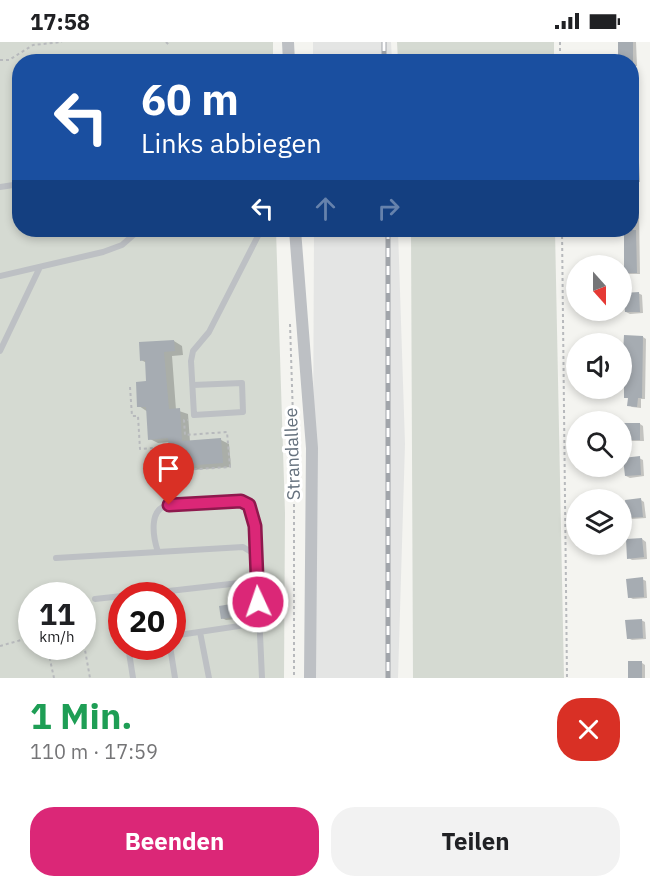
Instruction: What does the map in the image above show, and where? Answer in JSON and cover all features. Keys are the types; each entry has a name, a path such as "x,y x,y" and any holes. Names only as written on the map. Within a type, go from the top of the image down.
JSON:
{"street":[{"name":"Strandallee","path":"296,237 312,448 310,678"}],"lane":[{"path":"0,276 104,252 122,245 131,237"},
{"path":"193,385 242,382 243,412 194,415 191,361 193,351 208,332 257,237"},
{"path":"0,351 40,267"},
{"path":"158,552 154,518 159,508 169,505 241,501 251,508 255,526 262,678"},
{"path":"56,558 243,547 256,555"},
{"path":"186,589 257,581"},
{"path":"186,634 260,624"},
{"path":"200,632 209,678"},
{"path":"130,660 133,678"},
{"path":"172,660 175,678"}],"path":[{"path":"19,54 33,45 62,42"},
{"path":"166,42 170,46"},
{"path":"562,237 567,678"},
{"path":"290,321 294,458 294,678"},
{"path":"130,387 132,416 138,416 140,449 165,447 167,471 230,467 227,432 185,435 184,420 191,420"},
{"path":"0,646 18,641"},
{"path":"51,660 54,678"},
{"path":"87,660 90,678"}],"shaded area":[{"path":"0,42 273,42 273,54 12,54 12,237 276,237 285,513 284,678 0,678"},
{"path":"313,42 391,42 392,54 313,54"},
{"path":"397,42 554,42 554,54 398,54"},
{"path":"314,237 398,237 405,444 398,678 312,678"},
{"path":"411,237 555,237 564,678 413,678"}],"building":[{"path":"618,42 633,42 633,54 618,54"},
{"path":"624,237 636,237 637,273 632,273 632,255 624,255"},
{"path":"632,292 639,292 640,312 632,312"},
{"path":"632,335 643,336 642,398 638,398 637,407 627,406 628,399 632,399"},
{"path":"174,340 175,351 164,352 169,409 180,408 182,441 221,438 223,463 170,467 168,438 148,440 146,407 137,407 136,382 146,381 145,360 140,361 139,342"},
{"path":"632,423 640,423 640,440 632,440"},
{"path":"640,456 641,475 632,476 632,457"},
{"path":"641,498 643,517 632,518 632,499"},
{"path":"642,538 644,557 627,559 627,555 632,555 632,539"},
{"path":"643,577 644,597 628,598 626,579"},
{"path":"249,594 252,607 232,611 230,597"},
{"path":"231,604 233,617 221,619 219,606"},
{"path":"642,619 643,638 627,639 625,620"},
{"path":"628,661 642,661 642,678 628,678"}],"railway":[{"path":"384,42 384,54"},
{"path":"388,237 388,678"}],"route":[{"path":"169,505 241,501 249,505 255,526 258,602"}]}
